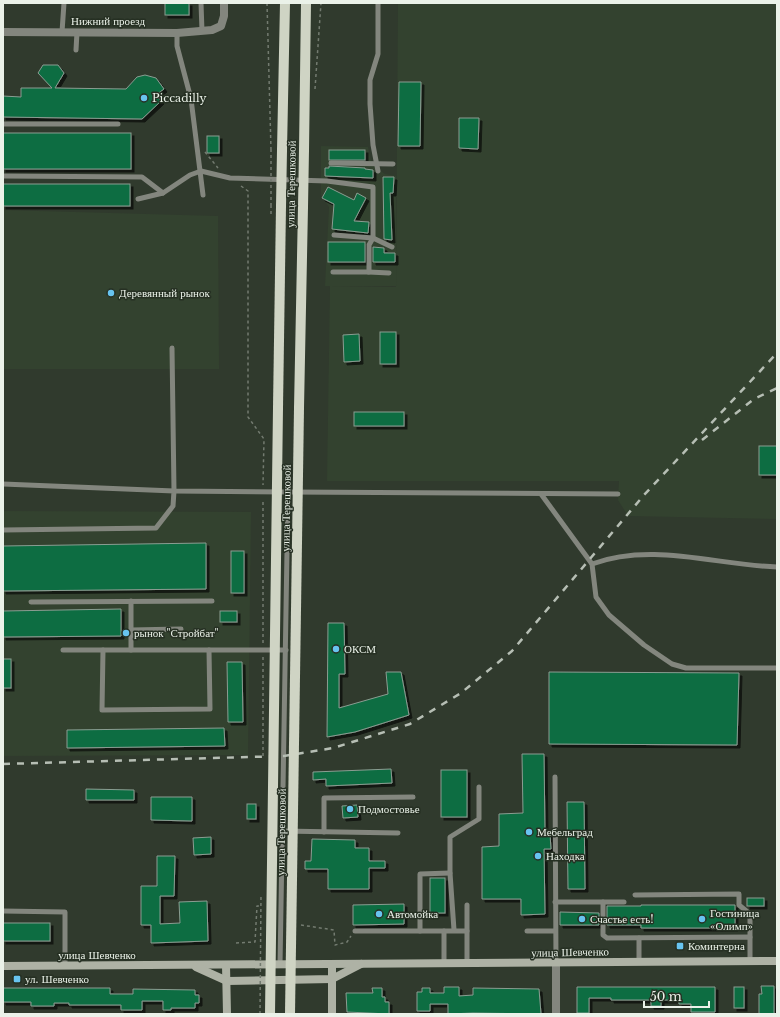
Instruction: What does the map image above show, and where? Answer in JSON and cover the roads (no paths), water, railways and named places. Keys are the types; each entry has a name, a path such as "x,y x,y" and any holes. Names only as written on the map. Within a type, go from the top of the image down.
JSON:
{"main road":[{"name":"улица Терешковой","path":"270,1014 278,408 276,206 282,150 286,3"},
{"name":"улица Терешковой","path":"290,1014 306,3"},
{"name":"улица Шевченко","path":"3,966 777,961"},
{"name":"улица Шевченко","path":"191,965 226,981 332,979 363,963"},
{"path":"332,964 332,1014"},
{"path":"226,965 227,1014"}],"street":[{"name":"Нижний проезд","path":"3,32 177,32 212,30 221,26 224,16 224,3"},
{"path":"556,963 556,1014"}],"lane":[{"path":"62,32 64,3"},
{"path":"201,3 202,31"},
{"path":"378,3 378,54 370,80 372,145 378,171"},
{"path":"76,50 78,32"},
{"path":"177,32 178,46 191,99 203,195"},
{"path":"3,124 118,124"},
{"path":"331,163 393,164"},
{"path":"138,199 163,193 190,175 201,172 230,178 327,181 373,187 373,238 369,245 369,272"},
{"path":"3,176 142,177 163,193"},
{"path":"334,235 373,238 392,247"},
{"path":"332,272 389,273"},
{"path":"3,530 156,528 173,506 172,348"},
{"path":"3,484 174,491 618,494"},
{"path":"280,965 288,492"},
{"path":"541,494 592,564 596,597 608,615 644,645 672,664 686,668 777,668"},
{"path":"592,564 602,560 637,556 679,555 716,559 749,566 777,567"},
{"path":"131,601 131,650"},
{"path":"31,602 212,601"},
{"path":"131,630 181,629"},
{"path":"63,650 286,650"},
{"path":"103,650 102,710 210,709 209,650"},
{"path":"555,776 556,963"},
{"path":"454,930 450,873 450,837 479,819 479,787"},
{"path":"324,832 324,798 413,797"},
{"path":"282,831 398,833"},
{"path":"420,931 420,874 450,873"},
{"path":"635,895 739,894 739,905 750,914 750,961"},
{"path":"555,902 624,902"},
{"path":"603,902 603,935 607,938 750,937"},
{"path":"467,905 467,964"},
{"path":"3,911 65,912 65,966"},
{"path":"355,931 467,931"},
{"path":"444,931 444,963"},
{"path":"526,931 555,931"},
{"path":"639,938 639,962"}],"railway":[{"path":"3,764 284,756 333,748 410,724 461,693 512,651 644,495 777,353"},
{"path":"702,440 754,399 777,388"}],"place":[{"name":"Piccadilly","path":"144,98"},
{"name":"Деревянный рынок","path":"111,293"},
{"name":"рынок \"Стройбат\"","path":"126,633"},
{"name":"ОКСМ","path":"336,649"},
{"name":"Подмостовье","path":"350,809"},
{"name":"Мебельград","path":"529,832"},
{"name":"Находка","path":"538,856"},
{"name":"Автомойка","path":"379,914"},
{"name":"Счастье есть!","path":"582,919"},
{"name":"Гостиница «Олимп»","path":"702,919"},
{"name":"Коминтерна","path":"680,946"},
{"name":"ул. Шевченко","path":"17,979"}]}
